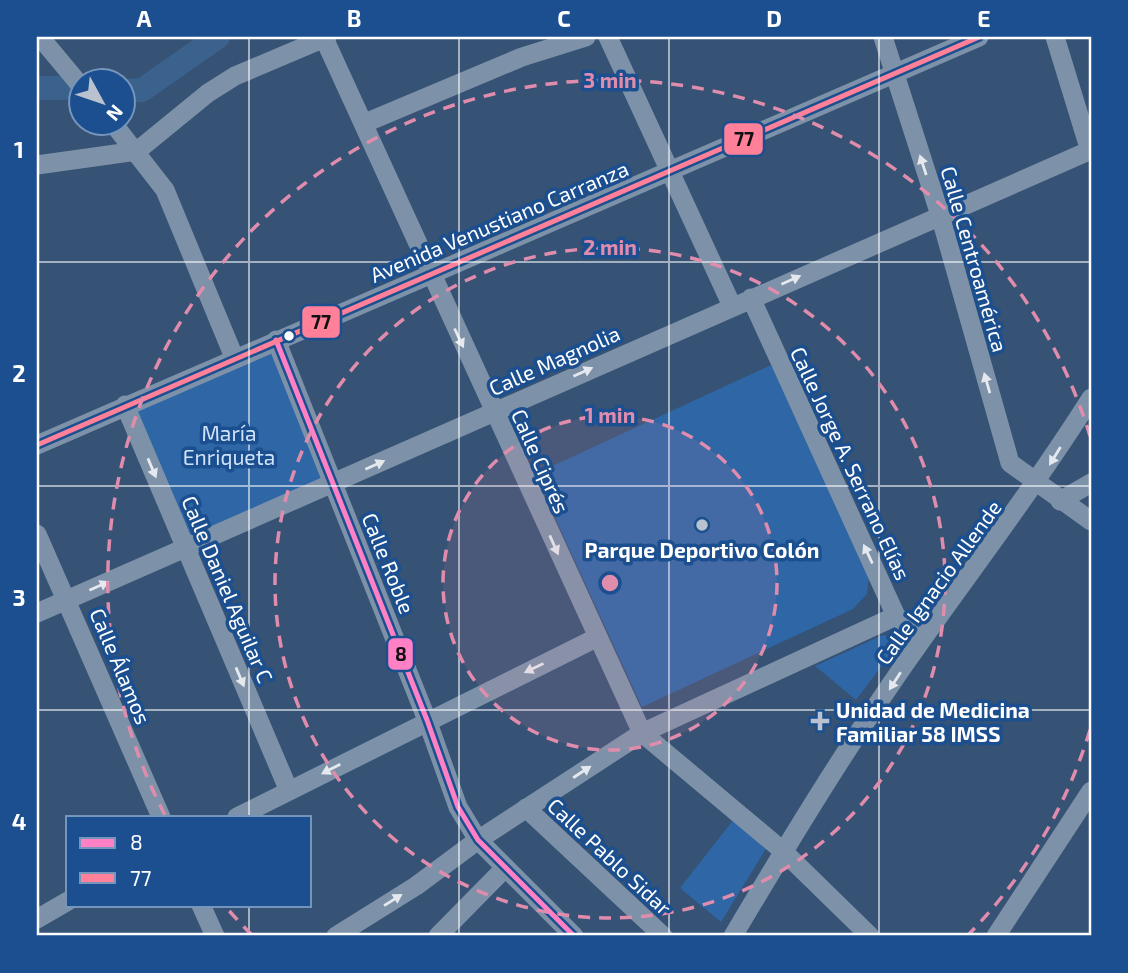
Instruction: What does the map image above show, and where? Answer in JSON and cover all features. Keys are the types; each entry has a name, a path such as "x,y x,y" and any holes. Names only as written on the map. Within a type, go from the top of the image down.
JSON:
{"street":[{"path":"40,37 66,68"},
{"path":"365,123 522,57 586,37"},
{"path":"608,37 732,306"},
{"name":"Calle Centroamérica","path":"883,37 940,215 1010,463 1091,521"},
{"name":"Avenida Venustiano Carranza","path":"37,444 234,357 670,173 893,72 979,37"},
{"path":"1055,37 1091,151"},
{"path":"37,166 137,152 208,93 235,76 326,38"},
{"name":"Calle Ciprés","path":"326,38 431,276 642,733 783,851 870,936"},
{"path":"124,136 165,190 234,357"},
{"name":"Calle Magnolia","path":"37,613 732,306 1091,151"},
{"name":"Calle Jorge A. Serrano Elías","path":"751,298 896,616 922,639"},
{"name":"Calle Roble","path":"276,340 427,720 458,807 478,841 563,933"},
{"name":"Calle Ignacio Allende","path":"733,936 783,851 922,639 1036,484 1091,398"},
{"name":"Calle Daniel Aguilar C","path":"125,405 289,791"},
{"path":"1060,501 1091,483"},
{"name":"Calle Álamos","path":"37,534 161,816"},
{"path":"335,936 416,886 526,808 642,733 896,616"},
{"path":"239,816 596,638"},
{"path":"996,936 1091,791"},
{"name":"Calle Pablo Sidar","path":"526,808 663,936"},
{"path":"438,936 505,868"},
{"path":"37,919 66,902"},
{"path":"201,906 215,936"}],"green space":[{"name":"María Enriqueta","path":"276,340 333,484 186,549 125,405"},
{"name":"Parque Deportivo Colón","path":"771,365 869,576 867,594 853,609 642,707 535,474"},
{"path":"883,635 893,638 895,648 856,700 815,666"},
{"path":"734,819 767,847 721,922 680,888"}],"waterway":[{"path":"136,90 142,90 218,37"},
{"path":"37,88 63,88"}],"transit line":[{"name":"77","path":"37,445 979,37"},
{"name":"8","path":"276,340 427,720 458,807 478,840 574,936"}],"place":[{"name":"Parque Deportivo Colón","path":"702,525"},
{"name":"Unidad de Medicina Familiar 58 IMSS","path":"820,721"}]}
